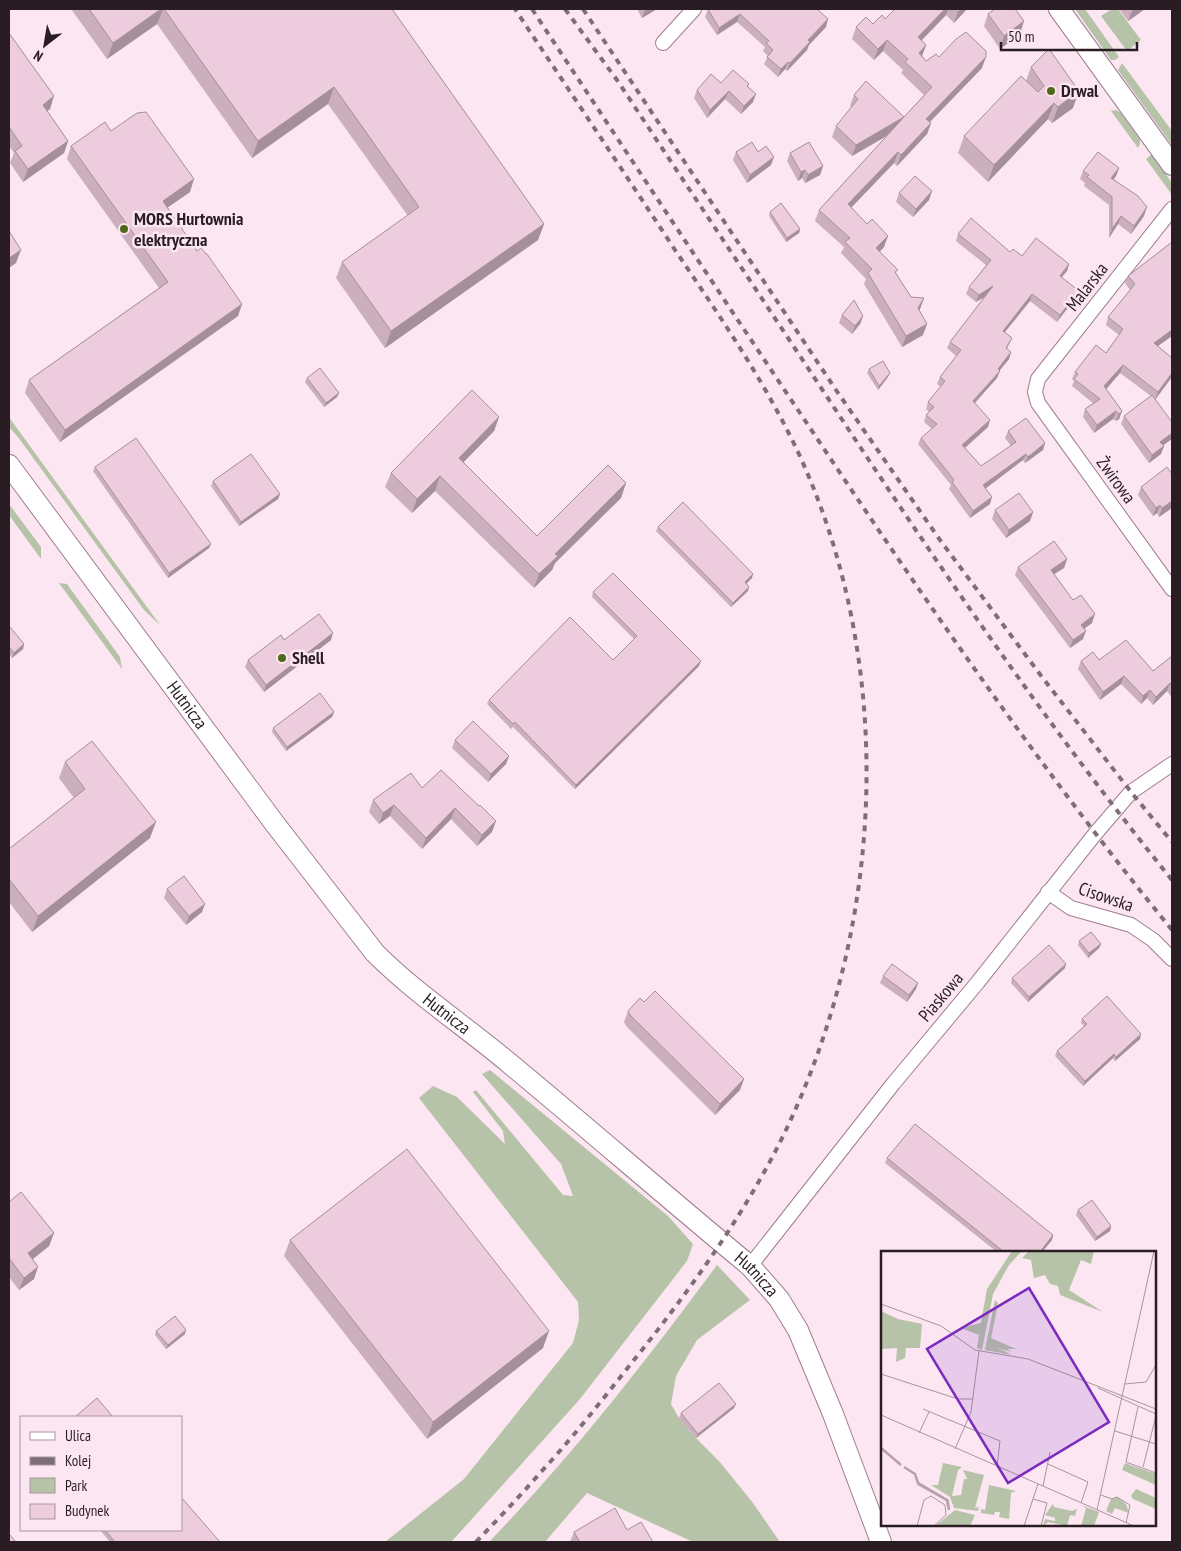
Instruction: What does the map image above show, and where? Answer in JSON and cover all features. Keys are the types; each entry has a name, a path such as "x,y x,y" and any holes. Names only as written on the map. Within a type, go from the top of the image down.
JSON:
{"main road":[{"path":"1059,9 1172,165"},
{"name":"Hutnicza","path":"9,465 275,824 375,953 750,1266 779,1300 798,1330 833,1414 881,1542"}],"street":[{"path":"663,43 694,9"},
{"name":"Malarska","path":"1035,390 1038,379 1172,209"},
{"name":"Żwirowa","path":"1035,390 1035,398 1038,403 1172,590"},
{"name":"Piaskowa","path":"750,1266 893,1084 1131,792 1172,764"},
{"name":"Cisowska","path":"1048,892 1071,908 1132,925 1153,940 1172,959"}],"green space":[{"path":"1075,9 1085,9 1119,57 1111,60"},
{"path":"1112,9 1118,9 1141,40 1127,51 1101,16"},
{"path":"1122,63 1172,131 1172,145 1118,70"},
{"path":"1116,110 1121,113 1140,140 1138,148 1111,111"},
{"path":"1152,154 1172,183 1172,195 1146,159"},
{"path":"9,416 160,625 144,610 9,427"},
{"path":"9,504 41,547 41,559 9,515"},
{"path":"59,583 67,584 120,657 122,669"},
{"path":"490,1070 668,1216 693,1244 687,1261 580,1399 451,1542 385,1542 464,1479 573,1343 579,1320 578,1302 419,1098 433,1086 457,1097 505,1144 503,1131 473,1092 476,1090 563,1195 573,1196 561,1164 482,1074"},
{"path":"717,1265 750,1300 697,1340 676,1376 671,1404 679,1418 719,1461 753,1503 780,1542 693,1542 587,1493 545,1542 489,1542 550,1476 608,1407"}],"building":[{"path":"89,9 161,9 113,43"},
{"path":"164,9 392,9 544,224 391,331 342,262 419,207 334,87 258,141"},
{"path":"708,9 817,9 828,19 808,40 810,42 790,63 788,62 781,69 767,57 773,50 766,43 769,41 740,14 719,28"},
{"path":"895,9 945,9 918,37 926,45 919,53 926,61 936,54 939,57 956,39 966,32 986,51 986,57 926,119 931,123 901,155 898,152 848,204 867,224 872,219 888,236 876,248 898,270 895,272 911,297 924,298 918,308 927,324 906,336 868,273 872,269 845,242 850,238 819,210 932,87 905,62 908,59 887,40 878,49 856,27 866,17 873,24 882,15 885,19"},
{"path":"995,9 1015,9 1024,21 1004,36 988,14"},
{"path":"9,33 54,96 43,105 68,141 28,169 15,151 22,146 9,127"},
{"path":"1049,49 1079,91 1058,107 1054,103 994,165 964,136 1021,76 1038,92 1044,86 1031,67"},
{"path":"733,70 749,84 747,86 756,94 744,106 729,91 710,110 697,90 711,74 721,83"},
{"path":"866,81 904,117 856,145 836,126 858,99 854,95"},
{"path":"146,112 194,179 163,201 197,251 201,248 207,254 242,304 65,430 29,380 168,282 71,146 105,122 111,131 137,113"},
{"path":"752,142 758,152 766,146 774,157 750,175 736,152"},
{"path":"809,142 823,166 808,175 805,170 801,172 790,153"},
{"path":"1098,152 1119,168 1111,178 1138,196 1147,207 1134,226 1121,216 1112,229 1112,197 1087,177 1089,175 1083,171"},
{"path":"915,176 932,191 916,209 899,193"},
{"path":"781,203 800,229 787,238 770,212"},
{"path":"971,218 1010,252 1013,249 1022,256 1036,238 1069,264 1060,276 1079,291 1060,315 1032,294 1003,331 1012,338 1006,348 1011,352 998,369 1000,371 973,401 990,420 962,445 981,466 1016,442 1008,431 1026,418 1045,443 1028,457 1026,454 983,485 992,497 973,511 952,482 954,480 921,438 937,424 926,415 934,407 928,402 945,381 940,377 961,350 950,342 993,286 979,295 969,287 991,260 958,234"},
{"path":"9,231 21,250 9,258"},
{"path":"1172,242 1172,330 1154,343 1172,358 1172,373 1158,392 1123,365 1104,386 1122,411 1119,414 1116,411 1097,425 1085,409 1100,399 1074,379 1078,374 1075,372 1096,345 1106,353 1123,329 1108,317 1135,284 1128,276"},
{"path":"854,300 863,316 855,326 842,315"},
{"path":"883,361 890,373 879,386 869,369"},
{"path":"320,368 339,393 326,403 307,378"},
{"path":"472,390 499,417 459,458 537,536 608,465 626,483 555,554 558,556 539,574 440,476 417,499 391,473"},
{"path":"1152,395 1172,422 1172,433 1160,442 1164,446 1152,455 1124,416"},
{"path":"136,438 211,544 169,573 95,467"},
{"path":"251,454 280,494 241,522 213,481"},
{"path":"1167,467 1172,474 1172,501 1162,508 1160,505 1156,508 1141,487"},
{"path":"1019,493 1033,512 1009,530 995,510"},
{"path":"683,502 753,574 745,582 749,587 733,603 658,527"},
{"path":"1054,541 1067,559 1051,570 1073,600 1081,595 1095,614 1081,625 1086,631 1073,640 1018,567"},
{"path":"613,573 701,661 576,785 515,722 513,724 489,700 570,617 613,660 637,636 593,592"},
{"path":"319,614 333,633 266,685 248,660 281,635 284,640"},
{"path":"10,627 24,644 14,653 9,647"},
{"path":"1126,640 1153,671 1172,656 1172,686 1170,683 1156,697 1150,690 1143,696 1124,676 1103,692 1081,661 1093,652 1099,660"},
{"path":"320,693 334,712 287,747 273,728"},
{"path":"473,721 509,756 491,774 455,740"},
{"path":"92,741 156,822 38,916 9,879 9,849 85,789 65,762"},
{"path":"441,770 496,821 482,835 455,808 426,838 394,805 383,813 373,800 411,773 422,788"},
{"path":"184,876 205,904 189,916 167,889"},
{"path":"1091,932 1101,944 1089,953 1079,941"},
{"path":"1049,945 1066,964 1029,997 1012,978"},
{"path":"892,964 918,983 909,995 883,976"},
{"path":"655,991 744,1079 720,1104 630,1015 628,1011 640,998 644,1002"},
{"path":"1107,996 1141,1034 1116,1057 1114,1054 1085,1081 1057,1051 1087,1024 1082,1019"},
{"path":"915,1124 1053,1235 1041,1251 1003,1251 887,1158"},
{"path":"407,1149 549,1331 433,1422 290,1240"},
{"path":"21,1192 54,1233 28,1253 38,1267 24,1278 9,1258 9,1202"},
{"path":"1092,1200 1111,1226 1097,1237 1078,1210"},
{"path":"175,1316 186,1330 168,1345 156,1331"},
{"path":"719,1383 736,1404 698,1434 681,1413"},
{"path":"97,1398 112,1416 76,1416"},
{"path":"182,1498 220,1542 115,1542 106,1531 182,1531"},
{"path":"615,1508 627,1530 641,1522 653,1542 580,1542 574,1532"},
{"path":"9,1534 16,1542 9,1542"}],"railway":[{"path":"476,1542 567,1442 660,1327 696,1279 729,1230 774,1154 811,1071 839,985 857,896 866,805 864,714 853,624 831,537 798,452 771,399 740,348 515,9"},
{"path":"532,9 766,363 934,611 1026,741 1122,868 1172,930"},
{"path":"565,9 617,80 879,475 1000,652 1084,767 1172,880"},
{"path":"583,9 836,390 940,540 1039,673 1172,842"}],"place":[{"name":"Drwal","path":"1051,91"},
{"name":"MORS Hurtownia elektryczna","path":"124,229"},
{"name":"Shell","path":"282,658"}]}
